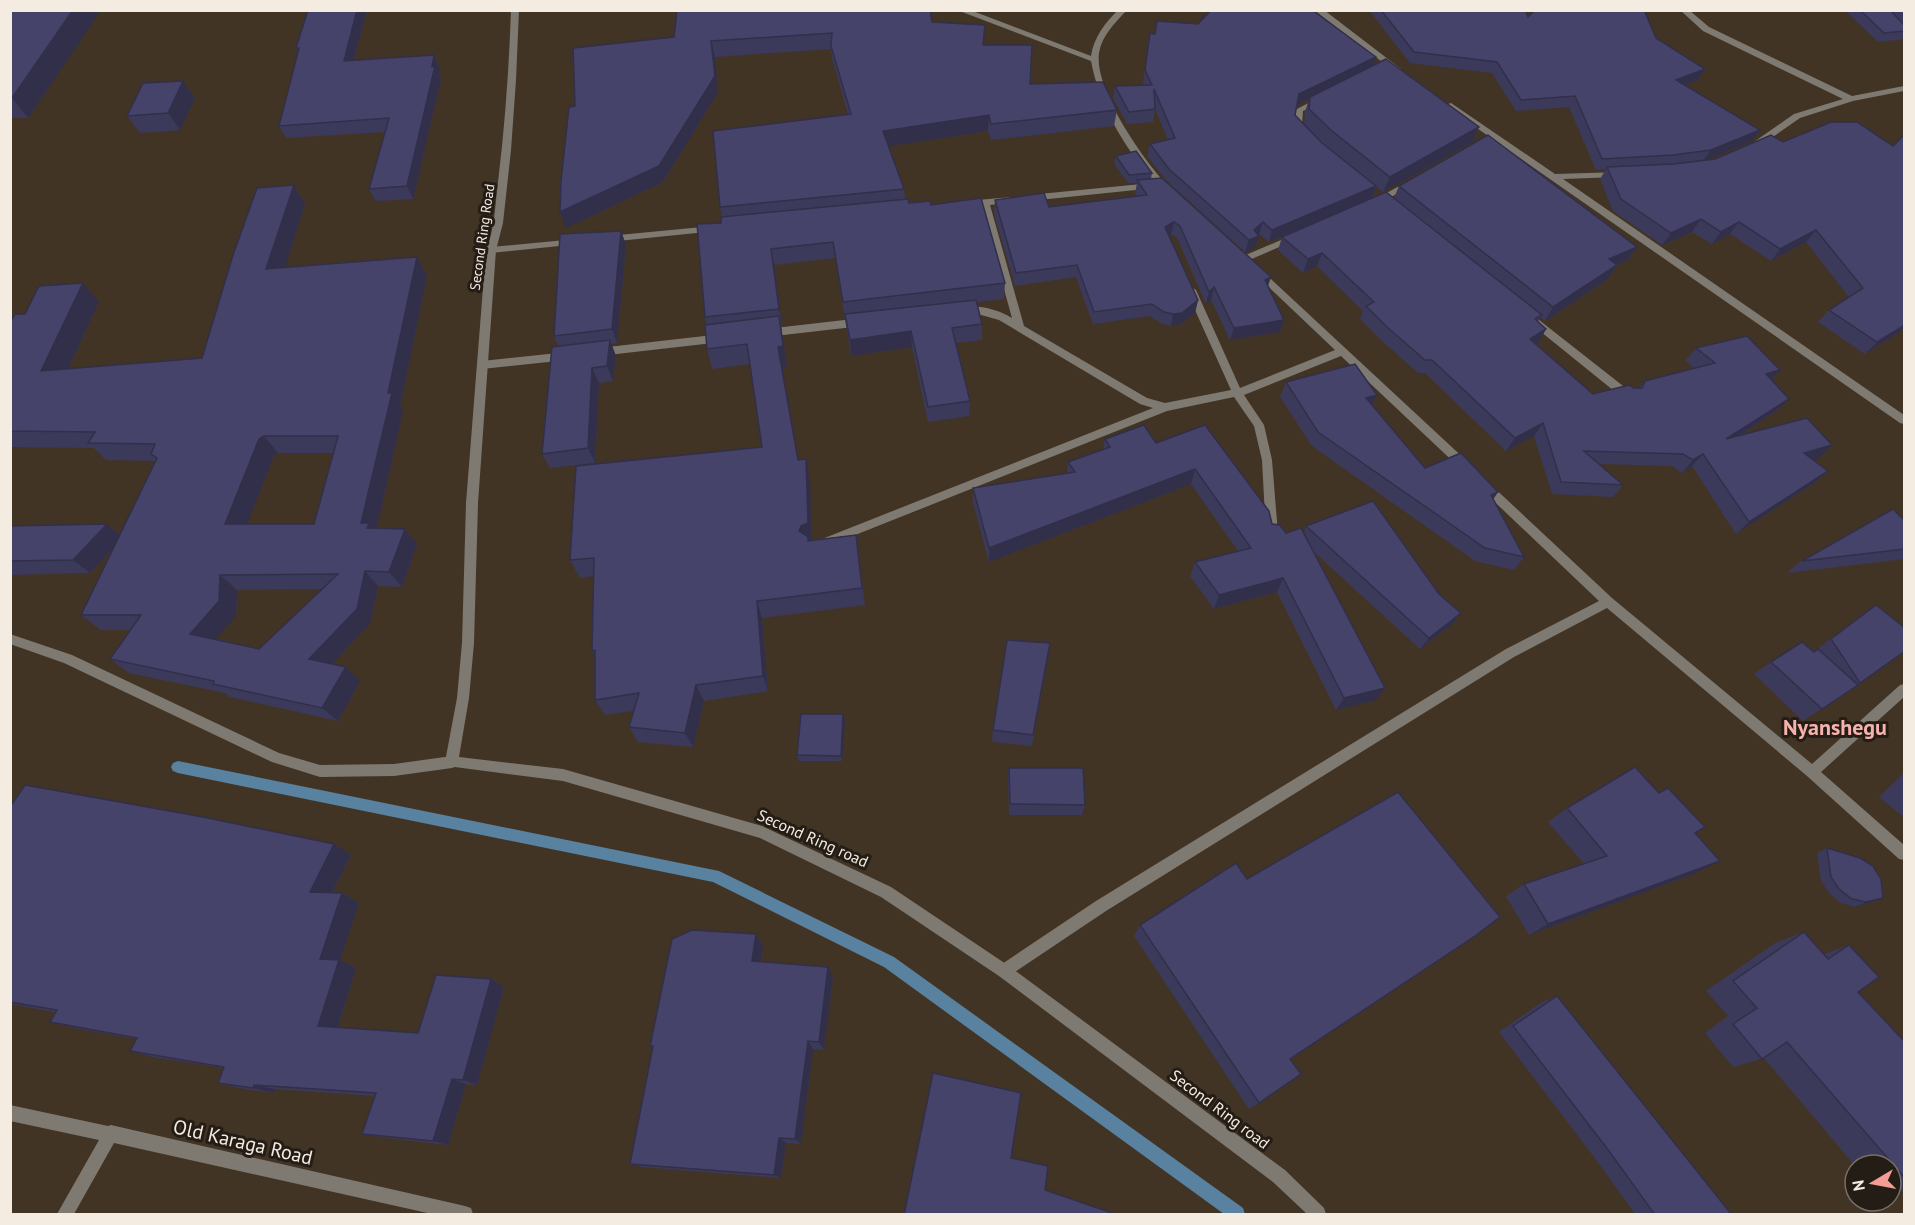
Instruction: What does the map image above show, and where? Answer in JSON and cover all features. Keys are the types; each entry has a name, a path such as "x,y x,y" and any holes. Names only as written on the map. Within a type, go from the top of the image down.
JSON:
{"street":[{"name":"Second Ring Road","path":"452,762 463,698 468,643 472,503 482,365 491,250 498,235 507,160 508,124 513,85 515,10"},
{"path":"961,10 1095,60"},
{"path":"1123,10 1104,29 1095,60 1105,94 1129,142 1162,185 1178,200"},
{"path":"1318,10 1409,78"},
{"path":"1684,10 1706,29 1851,99"},
{"path":"1380,70 1390,65"},
{"path":"1746,150 1797,116 1851,99 1905,89"},
{"path":"1306,135 1298,127 1299,110 1330,95"},
{"path":"1437,97 1905,420"},
{"path":"1484,142 1494,136"},
{"path":"1554,177 1633,173"},
{"path":"1372,203 1423,176"},
{"path":"950,206 1162,185"},
{"path":"1374,192 1392,206"},
{"path":"985,202 1020,328"},
{"path":"597,240 726,228"},
{"path":"1308,231 1240,255 1608,602 1812,772 1905,854"},
{"path":"491,250 585,241"},
{"path":"1187,281 1237,393 1259,425 1267,460 1272,534"},
{"path":"951,312 974,309 1002,317 1144,401 1165,407"},
{"path":"1528,315 1628,396"},
{"path":"751,335 868,321"},
{"path":"587,353 728,337"},
{"path":"811,548 1165,407 1237,393 1344,351"},
{"path":"482,365 576,355"},
{"path":"1004,970 1111,900 1510,653 1608,602"},
{"name":"Second Ring road","path":"10,639 68,659 277,758 320,771 394,770 452,762 563,775 762,832 886,892 1004,970 1279,1176 1318,1215"},
{"path":"1812,772 1905,689"},
{"name":"Old Karaga Road","path":"10,1113 111,1133 465,1215"},
{"path":"65,1215 111,1133"}],"building":[{"path":"10,10 73,10 12,98 10,98"},
{"path":"308,10 357,10 344,61 434,55 432,67 435,66 407,186 369,189 389,118 279,126 299,48 296,48"},
{"path":"677,10 930,10 932,22 985,25 983,45 1032,45 1030,84 1103,82 1117,110 991,124 989,115 883,131 904,189 720,207 713,131 851,114 831,46 832,33 711,41 715,76 659,166 560,212 569,107 575,106 573,48 674,37"},
{"path":"1211,10 1312,10 1376,57 1299,94 1295,115 1322,143 1376,186 1272,230 1263,222 1254,230 1259,236 1249,240 1169,169 1150,144 1175,138 1154,89 1155,109 1129,112 1115,86 1152,85 1145,70 1150,33 1155,34 1157,21 1198,24"},
{"path":"1381,10 1525,10 1528,17 1535,10 1644,10 1656,38 1705,69 1676,80 1760,130 1711,150 1673,155 1602,159 1575,96 1521,100 1497,62 1414,52"},
{"path":"1860,10 1890,10 1905,26 1905,31 1884,33"},
{"path":"1386,59 1479,127 1390,177 1332,131 1309,109 1310,97"},
{"path":"183,81 168,113 127,116 143,83"},
{"path":"1831,122 1857,122 1893,146 1905,134 1905,325 1877,342 1829,310 1863,288 1816,230 1780,249 1739,222 1721,232 1701,219 1671,233 1621,199 1607,167 1674,164 1715,159 1771,135 1783,142"},
{"path":"1488,135 1637,247 1609,259 1617,265 1553,307 1399,186"},
{"path":"1136,151 1152,173 1129,175 1116,156"},
{"path":"1162,178 1271,277 1265,280 1284,320 1234,328 1214,287 1209,292 1180,226 1174,222 1165,227 1198,300 1182,313 1164,312 1152,304 1094,312 1077,265 1016,273 995,200 1044,193 1049,207 1147,195 1137,180"},
{"path":"294,185 266,269 417,257 388,393 392,393 361,523 369,523 367,528 405,529 389,572 365,571 357,609 309,659 346,667 322,708 213,684 214,681 110,659 141,615 81,615 157,458 151,454 155,444 88,443 95,432 10,431 10,323 15,314 25,314 39,286 83,283 41,371 202,358 233,255 257,188","holes":["264,436 338,436 314,524 225,524 259,439","338,574 259,649 190,634 219,601 220,575"]},
{"path":"1386,192 1542,315 1535,319 1546,329 1530,339 1593,394 1629,385 1642,388 1645,381 1715,363 1696,348 1747,336 1780,370 1766,374 1789,399 1726,439 1807,418 1832,445 1804,453 1828,471 1749,522 1703,454 1693,460 1683,454 1584,451 1623,485 1561,482 1543,423 1515,438 1432,360 1425,360 1387,327 1366,306 1374,302 1322,253 1308,259 1282,237"},
{"path":"981,198 1005,283 843,302 833,242 771,249 779,309 705,317 697,224 721,223 721,217 908,199 909,203 930,201 931,205"},
{"path":"621,231 612,329 554,336 560,234"},
{"path":"976,300 982,324 952,328 970,401 928,407 911,331 850,340 845,314"},
{"path":"779,316 783,346 778,347 798,460 806,459 808,523 801,526 799,531 808,537 808,541 856,535 862,588 757,601 763,676 696,685 685,733 629,727 639,693 595,700 595,650 592,651 594,558 570,560 576,466 762,447 747,344 707,349 705,325"},
{"path":"610,340 607,366 592,368 588,448 542,454 552,347"},
{"path":"1355,364 1377,395 1366,398 1425,468 1461,453 1498,492 1491,495 1524,557 1485,548 1318,432 1286,382"},
{"path":"1144,425 1156,443 1205,425 1269,511 1272,524 1280,525 1286,533 1301,528 1385,688 1344,698 1283,578 1219,595 1195,562 1251,548 1195,469 989,548 973,488 1075,472 1068,462 1110,447 1105,439"},
{"path":"1373,501 1439,594 1461,613 1429,638 1306,526"},
{"path":"1893,509 1905,521 1905,549 1802,561"},
{"path":"107,524 73,560 10,561 10,526"},
{"path":"1876,605 1905,628 1905,651 1860,683 1831,639"},
{"path":"1007,640 1050,643 1033,735 993,730"},
{"path":"1802,642 1814,652 1818,649 1858,685 1822,709 1771,662"},
{"path":"801,714 843,714 841,756 797,755"},
{"path":"1635,767 1659,793 1668,788 1705,827 1695,833 1720,861 1548,924 1524,884 1607,856 1567,808"},
{"path":"1009,768 1083,768 1085,805 1010,804"},
{"path":"25,785 203,817 334,844 310,892 342,893 320,959 339,960 318,1026 418,1033 436,975 491,979 463,1080 452,1079 433,1141 362,1134 376,1093 254,1085 253,1088 218,1083 224,1067 130,1051 137,1038 50,1022 57,1010 10,1002 10,807"},
{"path":"1398,792 1500,917 1290,1059 1301,1074 1259,1103 1140,925 1236,863 1247,879"},
{"path":"1827,848 1860,858 1873,866 1881,879 1883,898 1866,902 1852,899 1839,889 1831,877"},
{"path":"692,930 756,934 752,961 828,967 819,1042 808,1041 795,1139 779,1138 774,1175 630,1164 653,1046 650,1046 672,939"},
{"path":"1804,932 1828,959 1849,945 1879,977 1858,992 1905,1042 1905,1178 1903,1176 1903,1153 1883,1153 1787,1042 1762,1059 1733,1024 1757,1008 1733,981"},
{"path":"1557,996 1732,1215 1655,1215 1513,1026"},
{"path":"933,1073 1021,1093 1011,1158 1048,1166 1045,1190 1118,1215 904,1215"}],"waterway":[{"path":"178,767 714,876 889,962 1237,1214"}],"district":[{"name":"Nyanshegu","path":"1835,727"}]}
